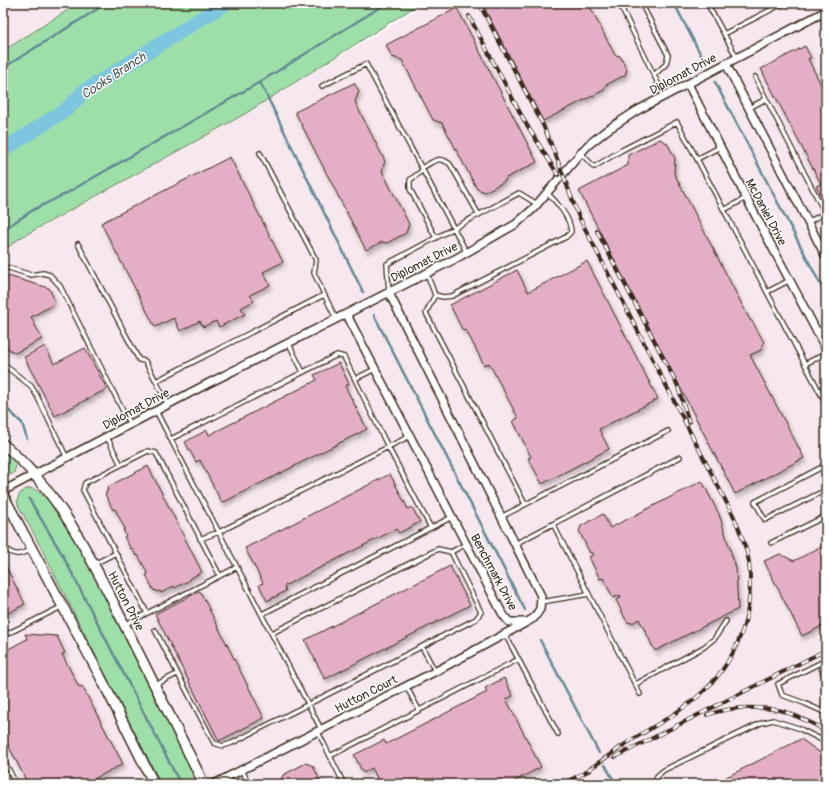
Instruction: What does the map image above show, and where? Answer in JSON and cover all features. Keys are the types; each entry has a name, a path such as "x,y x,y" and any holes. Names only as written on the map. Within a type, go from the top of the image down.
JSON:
{"street":[{"name":"Diplomat Drive","path":"3,491 156,411 467,253 516,224 537,204 587,146 607,130 638,110 823,12"},
{"path":"726,64 826,257"},
{"name":"McDaniel Drive","path":"688,84 746,198 826,349"},
{"path":"389,293 541,596 541,602"},
{"name":"Benchmark Drive","path":"346,315 502,613 509,622 527,622 534,618 540,609 541,602"},
{"name":"Hutton Drive","path":"3,444 19,457 35,474 71,523 94,564 204,784"},
{"path":"3,495 100,676 154,784"},
{"name":"Hutton Court","path":"214,784 435,671 527,622"}],"lane":[{"path":"619,3 664,96"},
{"path":"641,3 668,56 666,64 654,75"},
{"path":"708,3 737,58"},
{"path":"724,34 784,3"},
{"path":"823,12 826,24"},
{"path":"322,86 366,64 467,253"},
{"path":"755,76 825,214 808,222"},
{"path":"749,108 766,99"},
{"path":"581,153 594,167 622,150 677,122 826,404"},
{"path":"697,159 720,147"},
{"path":"260,153 316,260 314,273 337,320"},
{"path":"436,238 410,189 410,180 422,169 439,159 445,160 450,164 479,215"},
{"path":"435,295 443,297 452,296 566,237 571,232 571,226 557,202 546,192"},
{"path":"389,293 387,264 519,193 537,204"},
{"path":"724,210 746,198"},
{"path":"78,244 139,360 145,361 168,405"},
{"path":"3,268 9,268 31,275 43,273 50,275 60,286 130,425"},
{"path":"427,274 435,295 426,312 525,504"},
{"path":"767,292 790,280"},
{"path":"156,381 324,295"},
{"path":"817,331 826,326"},
{"path":"289,344 303,372"},
{"path":"805,364 826,353"},
{"path":"171,439 337,355 344,358 388,447 431,528"},
{"path":"3,364 31,386 67,458"},
{"path":"355,379 375,369"},
{"path":"156,411 309,704 330,756 344,784"},
{"path":"502,517 668,431"},
{"path":"200,539 219,532 410,436"},
{"path":"106,437 121,465"},
{"path":"147,613 83,490 85,483 148,451 156,453 220,576"},
{"path":"515,544 680,456"},
{"path":"826,465 755,502 765,520 826,490"},
{"path":"772,543 826,516"},
{"path":"262,614 452,517"},
{"path":"553,524 640,694"},
{"path":"272,633 438,549 451,552 466,544"},
{"path":"3,545 13,554 21,555 32,548"},
{"path":"94,564 116,552"},
{"path":"155,630 214,743 223,746 232,743 476,619 481,612 451,552"},
{"path":"124,625 238,567"},
{"path":"541,602 589,594"},
{"path":"3,636 63,606"},
{"path":"636,684 704,647 715,638 726,621"},
{"path":"505,634 558,734"},
{"path":"422,647 435,671"},
{"path":"330,756 519,659"},
{"path":"826,660 778,684 782,695 826,713"},
{"path":"154,685 178,674"},
{"path":"406,686 419,710"},
{"path":"654,784 657,776 664,770 761,723 773,720 798,728 826,742"},
{"path":"3,758 16,784"},
{"path":"242,770 249,784"}],"shaded area":[{"path":"3,3 79,3 3,51"},
{"path":"427,3 826,3 826,784 3,784 3,251 20,238 243,115"}],"green space":[{"path":"79,3 421,3 243,115 20,238 3,251 3,51"},
{"path":"3,450 13,458 16,465 14,473 6,477 3,475"},
{"path":"30,488 45,497 53,506 84,555 190,765 193,775 190,784 161,784 18,505 20,494 24,490"}],"building":[{"path":"482,3 588,3 615,55 620,56 627,69 625,75 606,85 604,90 543,121"},
{"path":"457,8 537,162 506,178 505,181 485,192 477,189 442,123 433,120 402,60 392,57 386,45"},
{"path":"805,46 811,58 808,59 826,94 825,203 816,186 821,184 761,69"},
{"path":"354,83 359,91 355,102 385,161 382,171 409,224 406,233 387,243 382,242 366,250 295,112"},
{"path":"660,139 667,143 675,158 674,173 750,320 764,342 761,350 750,355 804,458 735,494 579,191 628,165 628,155"},
{"path":"230,157 283,262 263,272 270,285 250,295 254,301 241,308 245,314 219,327 216,321 203,327 200,321 180,331 174,318 155,327 101,223"},
{"path":"587,261 658,399 599,429 609,449 542,484 528,458 531,457 513,421 518,418 489,363 484,365 466,330 463,331 450,305 517,270 528,292"},
{"path":"8,276 49,288 54,299 53,305 31,317 42,339 15,353 3,345 3,278"},
{"path":"45,346 54,364 85,348 107,389 55,416 24,357"},
{"path":"339,363 349,384 345,386 367,429 222,503 200,460 196,462 185,442 207,430 209,435 317,380 314,375"},
{"path":"148,466 202,572 175,588 174,586 161,593 160,591 154,591 146,575 148,574 138,555 136,556 124,537 126,536 123,530 125,529 115,509 113,510 105,494 108,490 107,487"},
{"path":"390,474 408,509 412,507 420,522 399,533 396,529 284,586 286,591 267,601 259,585 263,583 245,548"},
{"path":"702,481 719,514 736,568 738,609 655,651 639,619 632,623 627,622 616,600 621,598 620,595 613,598 603,578 600,579 589,557 593,555 592,552 590,553 579,531 581,526 603,514 610,528"},
{"path":"826,544 826,624 802,636 764,561 780,554 794,561"},
{"path":"3,561 25,604 3,616"},
{"path":"450,566 470,605 325,679 305,640"},
{"path":"200,591 264,718 219,741 155,614"},
{"path":"25,634 57,636 65,653 62,654 79,687 82,686 123,764 84,784 28,784 3,735 3,677 7,675 3,668 3,652 27,639"},
{"path":"826,664 826,683 818,668"},
{"path":"504,678 513,696 506,699 541,767 509,784 380,784 372,768 363,773 354,755 384,740 386,744 487,692 485,688"},
{"path":"801,739 826,757 826,784 713,784"},
{"path":"306,763 313,766 322,784 281,784 280,782 283,775"}],"waterway":[{"path":"3,68 107,3"},
{"name":"Cooks Branch","path":"3,150 67,109 83,92 226,3"},
{"path":"3,230 33,210 65,194 260,82 387,3"},
{"path":"674,3 704,61"},
{"path":"260,82 363,292"},
{"path":"715,82 826,295"},
{"path":"374,315 525,610"},
{"path":"3,405 22,423 27,439"},
{"path":"29,499 62,554 180,783"},
{"path":"540,640 599,753"},
{"path":"605,765 616,784"}],"railway":[{"path":"479,3 543,125 578,215 734,517 745,545 749,563 749,601 745,620 740,638 722,670 710,685 688,704 585,772"},
{"path":"469,16 525,122 558,175"},
{"path":"597,231 677,384 689,422"},
{"path":"615,757 826,650"},
{"path":"707,715 724,710 742,708 778,710 816,725 826,734"},
{"path":"562,784 590,770"}]}
